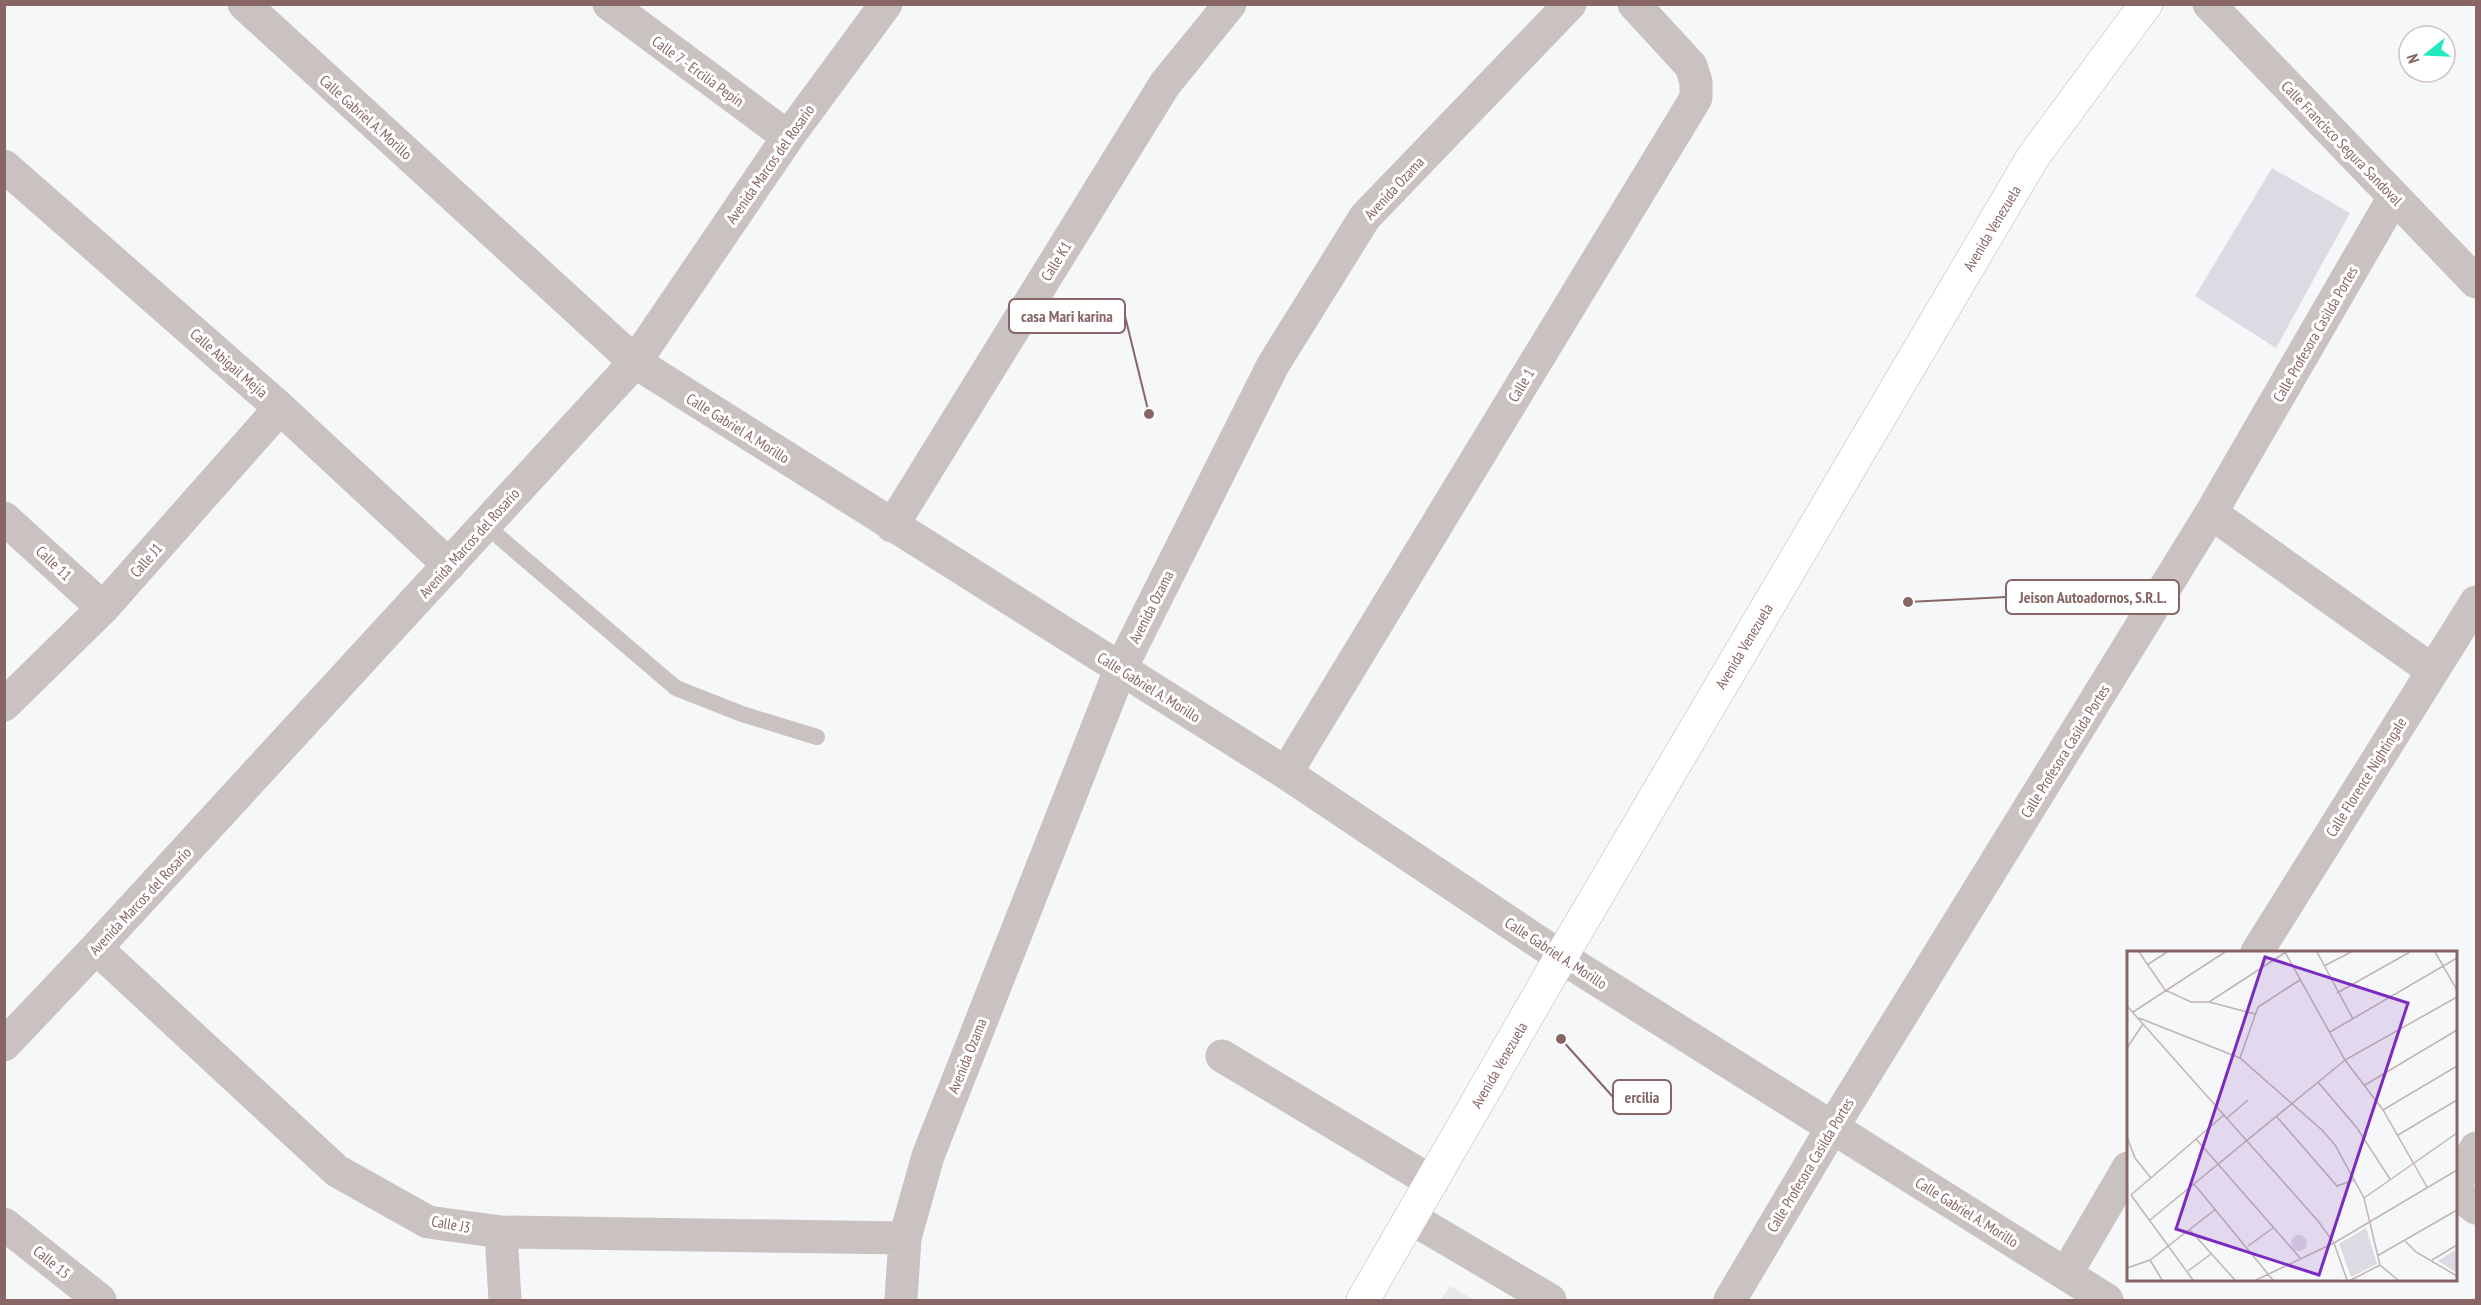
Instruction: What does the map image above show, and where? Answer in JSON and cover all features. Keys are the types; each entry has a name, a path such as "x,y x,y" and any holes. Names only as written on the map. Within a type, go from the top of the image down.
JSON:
{"main road":[{"name":"Avenida Venezuela","path":"1363,1300 1561,957 2033,157 2146,4"}],"street":[{"name":"Calle Gabriel A. Morillo","path":"244,4 635,362 1286,773 1561,957 2107,1300"},
{"name":"Calle 7 - Ercilia Pepín","path":"609,4 788,137"},
{"name":"Avenida Marcos del Rosario","path":"4,1045 635,362 788,137 886,4"},
{"name":"Calle K1","path":"892,526 1165,84 1230,4"},
{"name":"Avenida Ozama","path":"901,1300 905,1238 928,1156 1120,670 1273,365 1365,217 1570,4"},
{"name":"Calle 1","path":"1286,773 1696,98 1696,82 1691,66 1634,4"},
{"name":"Calle Francisco Segura Sandoval","path":"2209,4 2476,282"},
{"name":"Calle Abigail Mejía","path":"4,166 280,408 449,565"},
{"name":"Calle Profesora Casilda Portes","path":"1730,1300 1832,1128 2211,513 2394,197"},
{"name":"Calle J1","path":"4,705 103,608 280,408"},
{"path":"2211,513 2433,671"},
{"name":"Calle 11","path":"4,518 103,608"},
{"name":"Calle Florence Nightingale","path":"2258,951 2476,602"},
{"name":"Calle J3","path":"96,948 337,1171 428,1222 501,1232 905,1238"},
{"path":"1222,1056 1432,1182"},
{"path":"2457,1182 2476,1148"},
{"path":"2067,1274 2127,1170"},
{"path":"2457,1194 2476,1208"},
{"path":"1411,1218 1550,1300"},
{"name":"Calle 15","path":"4,1224 100,1300"},
{"path":"501,1232 505,1300"}],"lane":[{"path":"485,525 676,688 742,714 817,737"}],"shaded area":[{"path":"2272,168 2350,213 2276,348 2195,296"},
{"path":"1450,1286 1474,1300 1441,1300"}],"place":[{"name":"casa Mari karina","path":"1149,414"},
{"name":"Jeison Autoadornos, S.R.L.","path":"1908,602"},
{"name":"ercilia","path":"1561,1039"}]}
